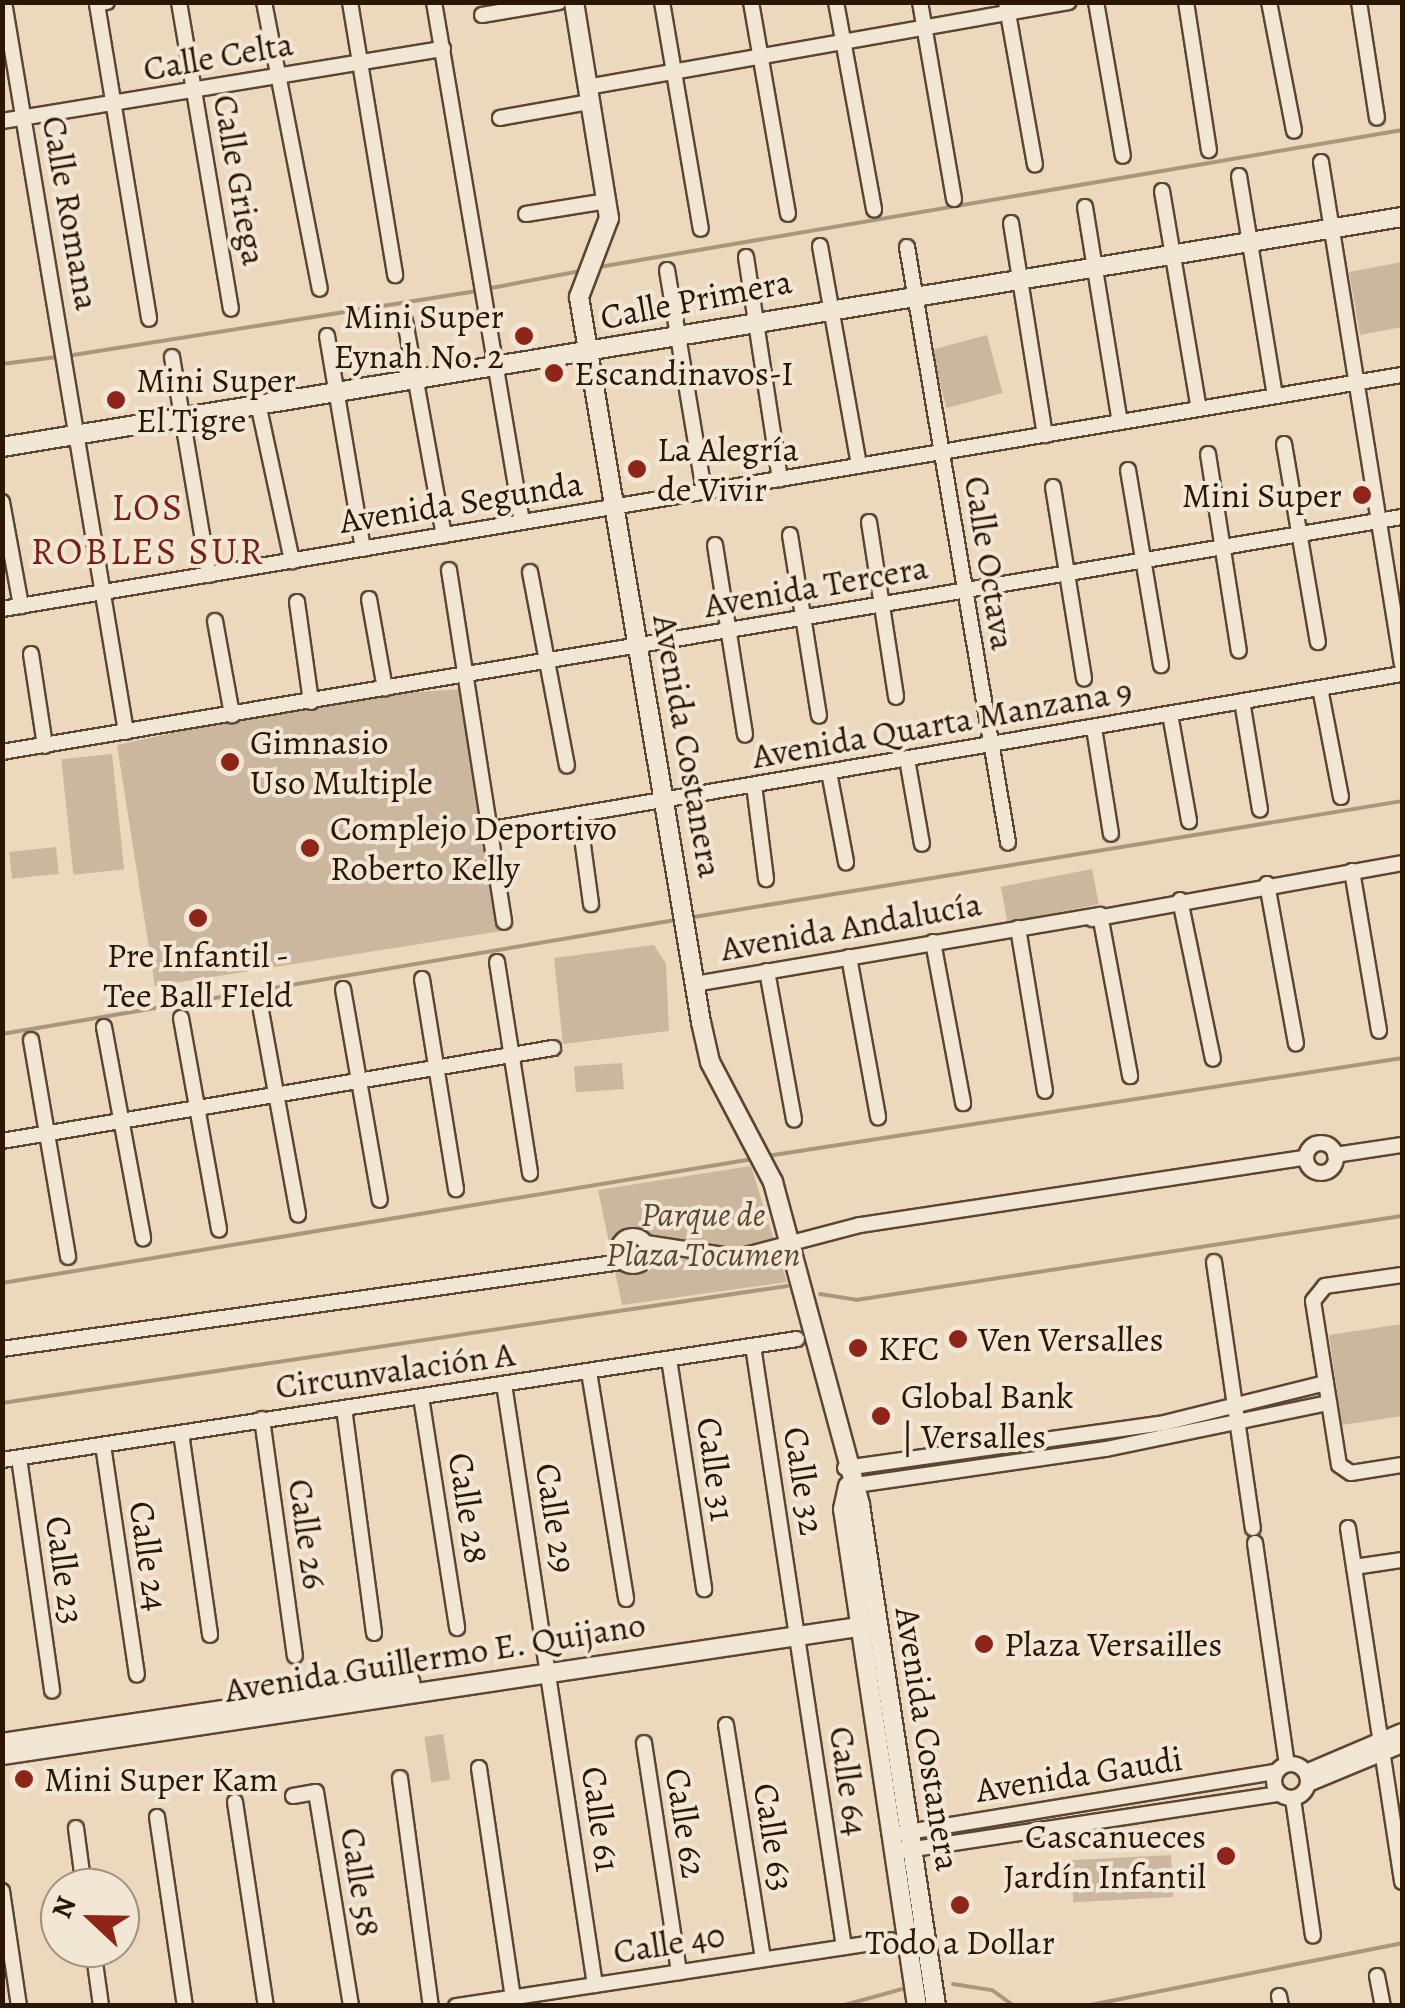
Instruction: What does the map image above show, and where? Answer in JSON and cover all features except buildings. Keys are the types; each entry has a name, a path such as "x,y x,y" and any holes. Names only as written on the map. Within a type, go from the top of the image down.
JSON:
{"street":[{"name":"Calle Romana","path":"4,2 126,732"},
{"name":"Calle Griega","path":"179,2 232,309"},
{"path":"264,2 275,76 320,289"},
{"path":"350,2 395,275"},
{"path":"434,2 522,522"},
{"path":"482,15 560,2"},
{"name":"Avenida Costanera","path":"574,2 607,202 608,231 587,272 587,353 694,984 710,1062 763,1156 793,1246 847,1477 860,1505 868,1619 902,1842 936,2006"},
{"path":"662,2 701,229"},
{"path":"751,2 788,214"},
{"path":"836,2 874,210"},
{"path":"920,2 954,199"},
{"path":"500,118 674,72 1007,8 1069,2"},
{"path":"1096,2 1123,156"},
{"path":"1186,2 1209,150"},
{"path":"1269,2 1294,130"},
{"path":"1359,2 1377,118"},
{"path":"102,3 112,104 149,318"},
{"path":"1007,8 1036,164"},
{"name":"Calle Celta","path":"2,122 443,49"},
{"path":"1320,162 1382,521 1402,665"},
{"path":"1239,176 1275,396"},
{"path":"1162,191 1199,409"},
{"path":"526,214 607,202"},
{"path":"1086,207 1120,422"},
{"name":"Calle Primera","path":"2,447 587,353 676,333 1096,262 1402,217"},
{"path":"1011,223 1045,435"},
{"path":"820,246 860,466"},
{"name":"Calle Octava","path":"907,247 962,591 1008,842"},
{"path":"746,258 780,478"},
{"path":"666,270 704,492"},
{"path":"405,322 444,536"},
{"path":"327,336 364,549"},
{"path":"172,357 209,575"},
{"name":"Avenida Segunda","path":"2,609 1402,375"},
{"path":"260,408 292,561"},
{"path":"1284,444 1318,642"},
{"path":"1208,454 1239,651"},
{"path":"1128,470 1161,666"},
{"path":"1053,488 1084,679"},
{"path":"2,502 21,606"},
{"name":"Avenida Tercera","path":"2,752 1402,517"},
{"path":"869,522 896,698"},
{"path":"790,534 819,716"},
{"path":"715,545 745,735"},
{"path":"449,570 504,922"},
{"path":"530,572 567,766"},
{"path":"369,599 386,689"},
{"path":"296,602 311,702"},
{"path":"215,621 232,715"},
{"path":"31,654 45,746"},
{"name":"Avenida Quarta Manzana 9","path":"492,830 1402,674"},
{"path":"1320,688 1340,798"},
{"path":"1242,701 1260,810"},
{"path":"1170,714 1189,821"},
{"path":"1094,728 1111,834"},
{"path":"907,759 922,844"},
{"path":"829,772 846,862"},
{"path":"754,785 766,879"},
{"path":"579,816 591,904"},
{"name":"Avenida Andalucía","path":"694,984 1402,863"},
{"path":"1352,871 1379,1031"},
{"path":"1267,884 1296,1043"},
{"path":"1180,900 1212,1059"},
{"path":"1100,916 1130,1076"},
{"path":"1018,928 1045,1091"},
{"path":"934,942 963,1103"},
{"path":"849,957 878,1118"},
{"path":"496,962 530,1173"},
{"path":"767,971 794,1120"},
{"path":"422,979 456,1189"},
{"path":"343,989 380,1200"},
{"path":"260,1006 298,1215"},
{"path":"181,1018 220,1230"},
{"path":"104,1027 143,1238"},
{"path":"31,1040 68,1257"},
{"path":"2,1140 553,1048"},
{"path":"2,1349 604,1258 619,1254 633,1236 651,1248 724,1258 793,1246 860,1224 1306,1158 1319,1142 1335,1155"},
{"path":"1306,1158 1322,1173 1335,1155 1402,1145"},
{"path":"619,1254 640,1265 651,1248"},
{"path":"1214,1262 1230,1409 1254,1535 1282,1784 1312,1936"},
{"path":"1402,1275 1316,1292 1326,1382 1342,1471 1402,1465"},
{"name":"Circunvalación A","path":"2,1460 797,1339"},
{"name":"Calle 32","path":"753,1346 797,1630"},
{"name":"Calle 31","path":"670,1359 704,1589"},
{"path":"588,1372 626,1599"},
{"path":"847,1477 1230,1409 1326,1382"},
{"name":"Calle 29","path":"504,1384 549,1667"},
{"name":"Calle 28","path":"421,1397 457,1628"},
{"path":"847,1477 1106,1449 1235,1429 1330,1403"},
{"path":"344,1408 374,1633"},
{"name":"Calle 26","path":"262,1419 295,1656"},
{"path":"1104,1432 1106,1449"},
{"path":"180,1433 210,1635"},
{"name":"Calle 24","path":"103,1445 137,1675"},
{"name":"Calle 23","path":"19,1458 52,1690"},
{"path":"1348,1528 1402,1882"},
{"path":"1354,1567 1402,1560"},
{"name":"Avenida Guillermo E. Quijano","path":"2,1755 178,1723 868,1619"},
{"name":"Calle 64","path":"797,1630 844,1947"},
{"name":"Calle 61","path":"549,1667 595,1984"},
{"name":"Avenida Guillermo E. Quijano","path":"2,1742 178,1723"},
{"name":"Calle 63","path":"726,1725 763,1959"},
{"path":"1382,1748 1402,1731"},
{"name":"Calle 62","path":"644,1742 678,1972"},
{"path":"1282,1784 1382,1748 1402,1745"},
{"path":"479,1768 513,1997"},
{"path":"400,1778 431,2006"},
{"path":"1282,1784 1307,1778"},
{"name":"Avenida Gaudi","path":"902,1842 1118,1798 1174,1790 1282,1784"},
{"name":"Avenida Gaudi","path":"902,1842 1235,1801 1282,1784"},
{"path":"1174,1790 1176,1810"},
{"name":"Calle 58","path":"293,1796 316,1792 351,2006"},
{"path":"1118,1798 1126,1817"},
{"path":"235,1802 266,2006"},
{"path":"157,1817 185,2006"},
{"path":"76,1828 81,1868"},
{"name":"Avenida Costanera","path":"902,1842 917,2006"},
{"path":"2,1891 19,2006"},
{"name":"Calle 40","path":"456,2006 891,1940"},
{"path":"96,1968 101,2006"},
{"path":"1377,1976 1383,2006"}],"green space":[{"path":"1402,262 1402,327 1360,335 1349,272"},
{"path":"987,335 1003,393 947,408 931,350"},
{"name":"Complejo Deportivo Roberto Kelly","path":"461,689 501,931 155,986 117,745 333,698"},
{"path":"112,754 124,869 73,875 61,759"},
{"path":"56,847 59,874 12,879 9,852"},
{"path":"1092,869 1099,904 1008,922 1001,887"},
{"path":"654,945 666,964 669,1031 563,1044 554,958"},
{"path":"622,1063 624,1089 576,1092 574,1066"},
{"name":"Parque de Plaza Tocumen","path":"751,1166 787,1282 622,1305 598,1190"},
{"path":"1402,1324 1402,1416 1342,1425 1329,1335"},
{"path":"443,1734 450,1779 431,1782 424,1737"},
{"path":"1171,1855 1173,1897 1073,1902 1071,1860"}],"waterway":[{"path":"599,267 1402,130"},
{"path":"486,289 580,271"},
{"path":"67,356 477,291"},
{"path":"2,364 57,357"},
{"path":"694,917 1402,801"},
{"path":"2,1034 675,920"},
{"path":"767,1156 1402,1058"},
{"path":"2,1283 753,1159"},
{"path":"820,1294 856,1300 1402,1216"},
{"path":"2,1403 787,1286"},
{"path":"1085,2006 1402,1943"},
{"path":"953,1984 992,1990 1014,2006"},
{"path":"841,2006 902,1989"}],"place":[{"name":"Mini Super Eynah No. 2","path":"524,336"},
{"name":"Escandinavos-I","path":"554,373"},
{"name":"Mini Super El Tigre","path":"116,400"},
{"name":"La Alegría de Vivir","path":"637,469"},
{"name":"Mini Super","path":"1362,495"},
{"name":"Gimnasio Uso Multiple","path":"230,762"},
{"name":"Complejo Deportivo Roberto Kelly","path":"310,848"},
{"name":"Pre Infantil - Tee Ball FIeld","path":"198,918"},
{"name":"Ven Versalles","path":"958,1339"},
{"name":"KFC","path":"858,1348"},
{"name":"Global Bank | Versalles","path":"881,1416"},
{"name":"Plaza Versailles","path":"984,1644"},
{"name":"Mini Super Kam","path":"24,1779"},
{"name":"Cascanueces Jardín Infantil","path":"1226,1856"},
{"name":"Todo a Dollar","path":"960,1905"}],"district":[{"name":"LOS ROBLES SUR","path":"148,530"}]}
